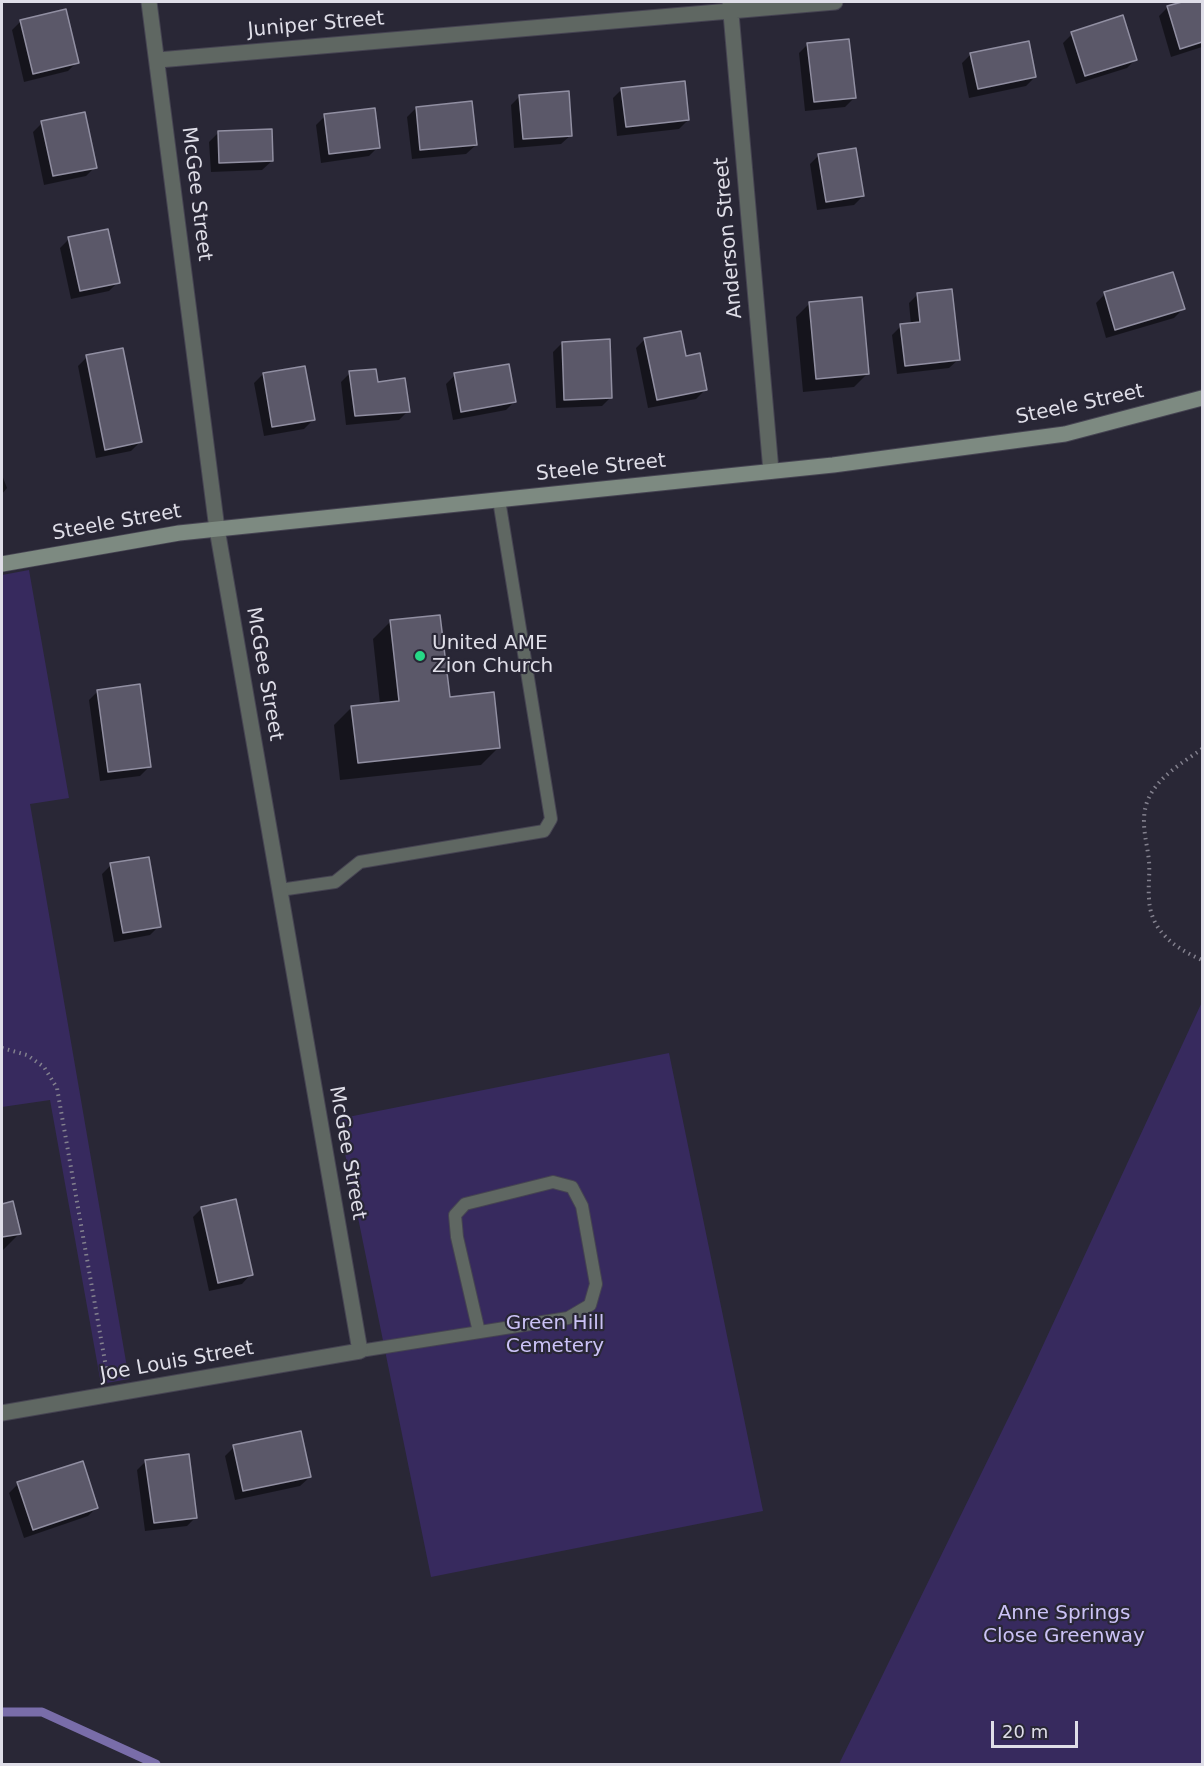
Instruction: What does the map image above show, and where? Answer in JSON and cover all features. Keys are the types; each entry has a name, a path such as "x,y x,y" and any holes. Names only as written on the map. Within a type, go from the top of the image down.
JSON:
{"street":[{"name":"McGee Street","path":"149,2 217,529 360,1351"},
{"name":"Juniper Street","path":"158,60 730,6 835,2"},
{"name":"Anderson Street","path":"730,6 771,471"},
{"name":"Steele Street","path":"2,564 179,533 833,465 1065,434 1203,398"},
{"name":"Joe Louis Street","path":"2,1413 360,1351"}],"lane":[{"path":"280,890 335,882 360,862 543,831 551,819 499,500"},
{"path":"360,1351 568,1318 590,1305 596,1284 582,1206 572,1187 553,1182 465,1204 455,1215 457,1237 479,1332"}],"path":[{"path":"1203,749 1162,779 1155,788 1147,802 1144,827 1149,861 1149,898 1152,918 1168,940 1179,949 1203,960"},
{"path":"2,1048 27,1055 44,1067 57,1088 110,1395"}],"green space":[{"path":"29,570 69,798 30,804 129,1379 101,1384 50,1100 2,1107 2,575"},
{"name":"Anne Springs Close Greenway","path":"1202,1002 1202,1764 839,1764 1026,1382"},
{"name":"Green Hill Cemetery","path":"669,1053 763,1511 431,1577 338,1119"}],"building":[{"path":"1182,2 1202,2 1202,42 1180,49 1167,6"},
{"path":"66,9 79,63 33,74 20,20"},
{"path":"1123,15 1137,60 1085,76 1071,32"},
{"path":"849,39 856,98 814,102 807,43"},
{"path":"1029,41 1036,77 978,89 970,53"},
{"path":"685,81 689,120 626,127 621,88"},
{"path":"569,91 572,136 523,139 519,95"},
{"path":"472,101 477,145 420,150 416,107"},
{"path":"375,108 380,148 329,154 324,114"},
{"path":"85,112 97,168 53,176 41,121"},
{"path":"272,129 273,161 219,163 218,131"},
{"path":"856,148 864,196 826,202 818,154"},
{"path":"108,229 120,283 80,291 68,237"},
{"path":"1173,272 1185,309 1115,330 1104,292"},
{"path":"952,289 960,360 905,366 900,324 920,322 917,293"},
{"path":"862,297 869,374 816,379 809,302"},
{"path":"681,331 686,356 700,353 707,390 657,400 644,338"},
{"path":"610,339 612,398 564,400 562,342"},
{"path":"123,348 142,442 105,450 86,355"},
{"path":"509,364 516,402 461,412 454,373"},
{"path":"305,366 315,420 272,427 263,373"},
{"path":"376,369 378,382 405,378 410,412 355,416 349,371"},
{"name":"United AME Zion Church","path":"440,615 450,697 494,692 500,748 358,763 351,706 399,701 390,620"},
{"path":"140,684 151,767 108,772 97,690"},
{"path":"149,857 161,927 123,933 110,863"},
{"path":"236,1199 253,1275 218,1283 201,1207"},
{"path":"13,1201 21,1234 2,1237 2,1204"},
{"path":"301,1431 311,1477 243,1491 233,1445"},
{"path":"189,1454 197,1518 154,1523 145,1460"},
{"path":"83,1461 98,1508 33,1530 17,1482"}],"waterway":[{"path":"2,1712 42,1712 156,1764"}],"place":[{"name":"United AME Zion Church","path":"420,656"}]}
